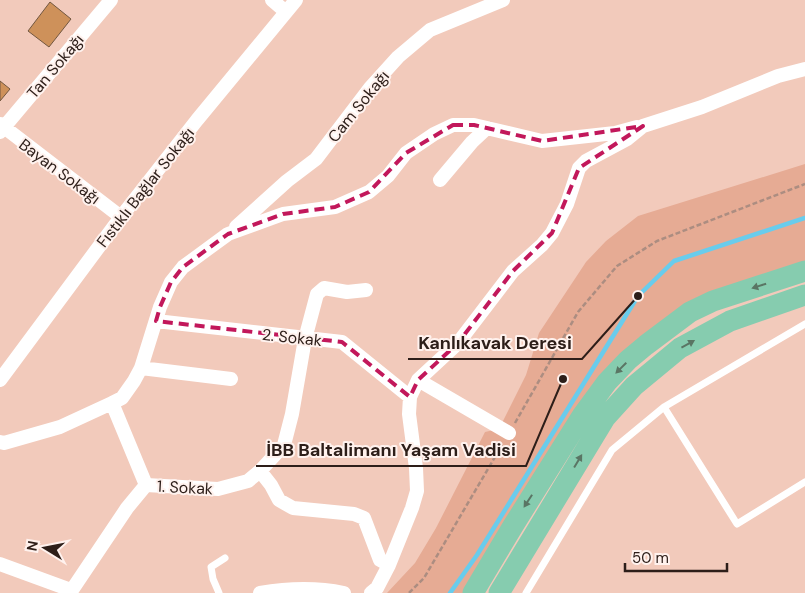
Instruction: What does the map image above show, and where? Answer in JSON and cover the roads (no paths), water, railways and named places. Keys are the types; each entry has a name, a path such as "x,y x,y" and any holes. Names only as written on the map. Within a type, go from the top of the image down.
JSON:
{"main road":[{"path":"473,593 512,526 582,416 607,382 628,360 646,344 690,312 712,301 805,271"},
{"path":"499,593 606,418 634,386 680,348 730,321 805,295"}],"street":[{"name":"Tan Sokağı","path":"1,128 111,0"},
{"path":"272,0 286,12"},
{"name":"Fıstıklı Bağlar Sokağı","path":"0,380 120,217 196,120 296,0"},
{"name":"Cam Sokağı","path":"228,234 287,181 316,159 370,88 398,57 430,30 504,0"},
{"path":"0,442 4,443 60,427 122,398 134,382 141,368 170,282 183,267 228,234 283,214 335,207 369,192 388,176 406,153 434,134 452,125 474,125 542,141 615,133 702,108 778,76 805,69"},
{"path":"371,593 377,588 389,565 417,491 409,414 410,397 418,380 458,343 513,271 542,245 552,233 567,204 579,168 586,161 627,138 642,126"},
{"name":"Bayan Sokağı","path":"1,128 120,217"},
{"path":"440,180 472,142 487,128"},
{"name":"1. Sokak","path":"71,592 127,508 146,485 218,490 248,481 260,471 284,445 292,414 305,339 317,294 324,288 347,292 366,290"},
{"name":"2. Sokak","path":"156,321 342,342 410,397"},
{"path":"141,368 232,379"},
{"path":"418,380 509,433"},
{"path":"112,403 146,485"},
{"path":"260,471 272,485 279,500 294,508 354,514 364,518 380,560 389,565"},
{"path":"0,564 71,592"},
{"path":"260,593 291,588 330,590 344,593"}],"lane":[{"path":"526,593 612,450 664,407 805,324"},
{"path":"664,407 737,524 805,482"},
{"path":"219,593 213,579 211,567 225,558"}],"waterway":[{"path":"450,593 477,555 638,296 674,261 805,218"}],"place":[{"name":"Kanlıkavak Deresi","path":"638,296"},
{"name":"İBB Baltalimanı Yaşam Vadisi","path":"563,379"}]}
